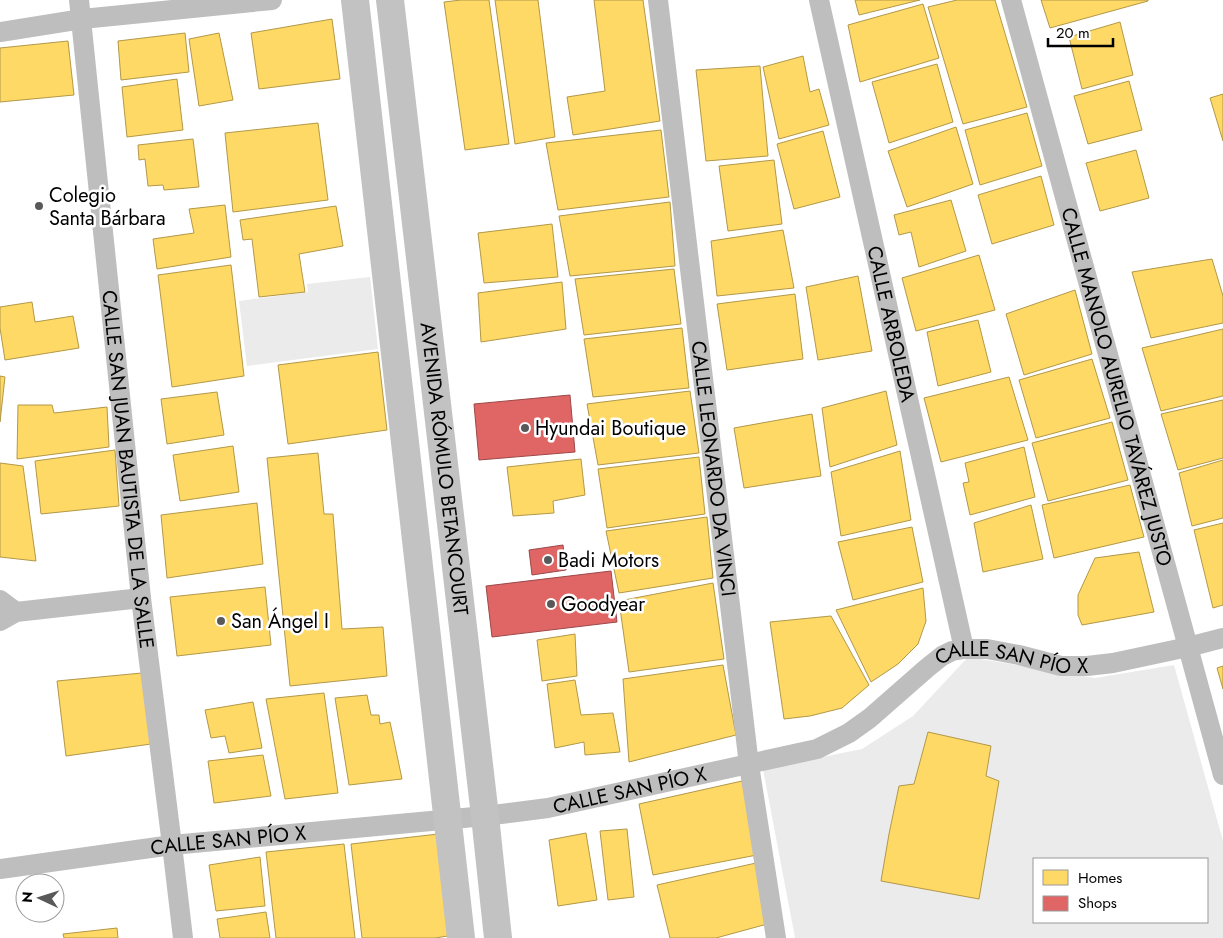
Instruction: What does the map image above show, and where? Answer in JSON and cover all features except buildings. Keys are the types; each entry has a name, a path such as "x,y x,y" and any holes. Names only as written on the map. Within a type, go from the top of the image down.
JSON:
{"main road":[{"name":"AVENIDA RÓMULO BETANCOURT","path":"355,0 461,938"},
{"name":"AVENIDA RÓMULO BETANCOURT","path":"390,0 486,816 498,938"}],"street":[{"path":"0,32 81,10 272,0"},
{"name":"CALLE LEONARDO DA VINCI","path":"658,0 749,765 776,938"},
{"name":"CALLE ARBOLEDA","path":"819,0 964,649"},
{"name":"CALLE MANOLO AURELIO TAVÁREZ JUSTO","path":"1011,0 1223,775"},
{"name":"CALLE SAN JUAN BAUTISTA DE LA SALLE","path":"81,10 141,598 183,938"},
{"path":"0,600 8,617 141,598"},
{"name":"CALLE SAN PÍO X","path":"0,870 172,845 448,820 548,808 818,749 850,733 942,656 952,651 987,649 1061,666 1087,666 1113,663 1223,638"}],"shaded area":[{"path":"370,277 378,349 247,366 239,301 308,292 307,284"},
{"path":"968,657 1095,678 1174,665 1223,841 1223,938 795,938 763,769 862,749 913,716"}],"place":[{"name":"Colegio Santa Bárbara","path":"39,206"},
{"name":"Hyundai Boutique","path":"525,428"},
{"name":"Badi Motors","path":"548,560"},
{"name":"Goodyear","path":"551,604"},
{"name":"San Ángel I","path":"221,621"}]}
